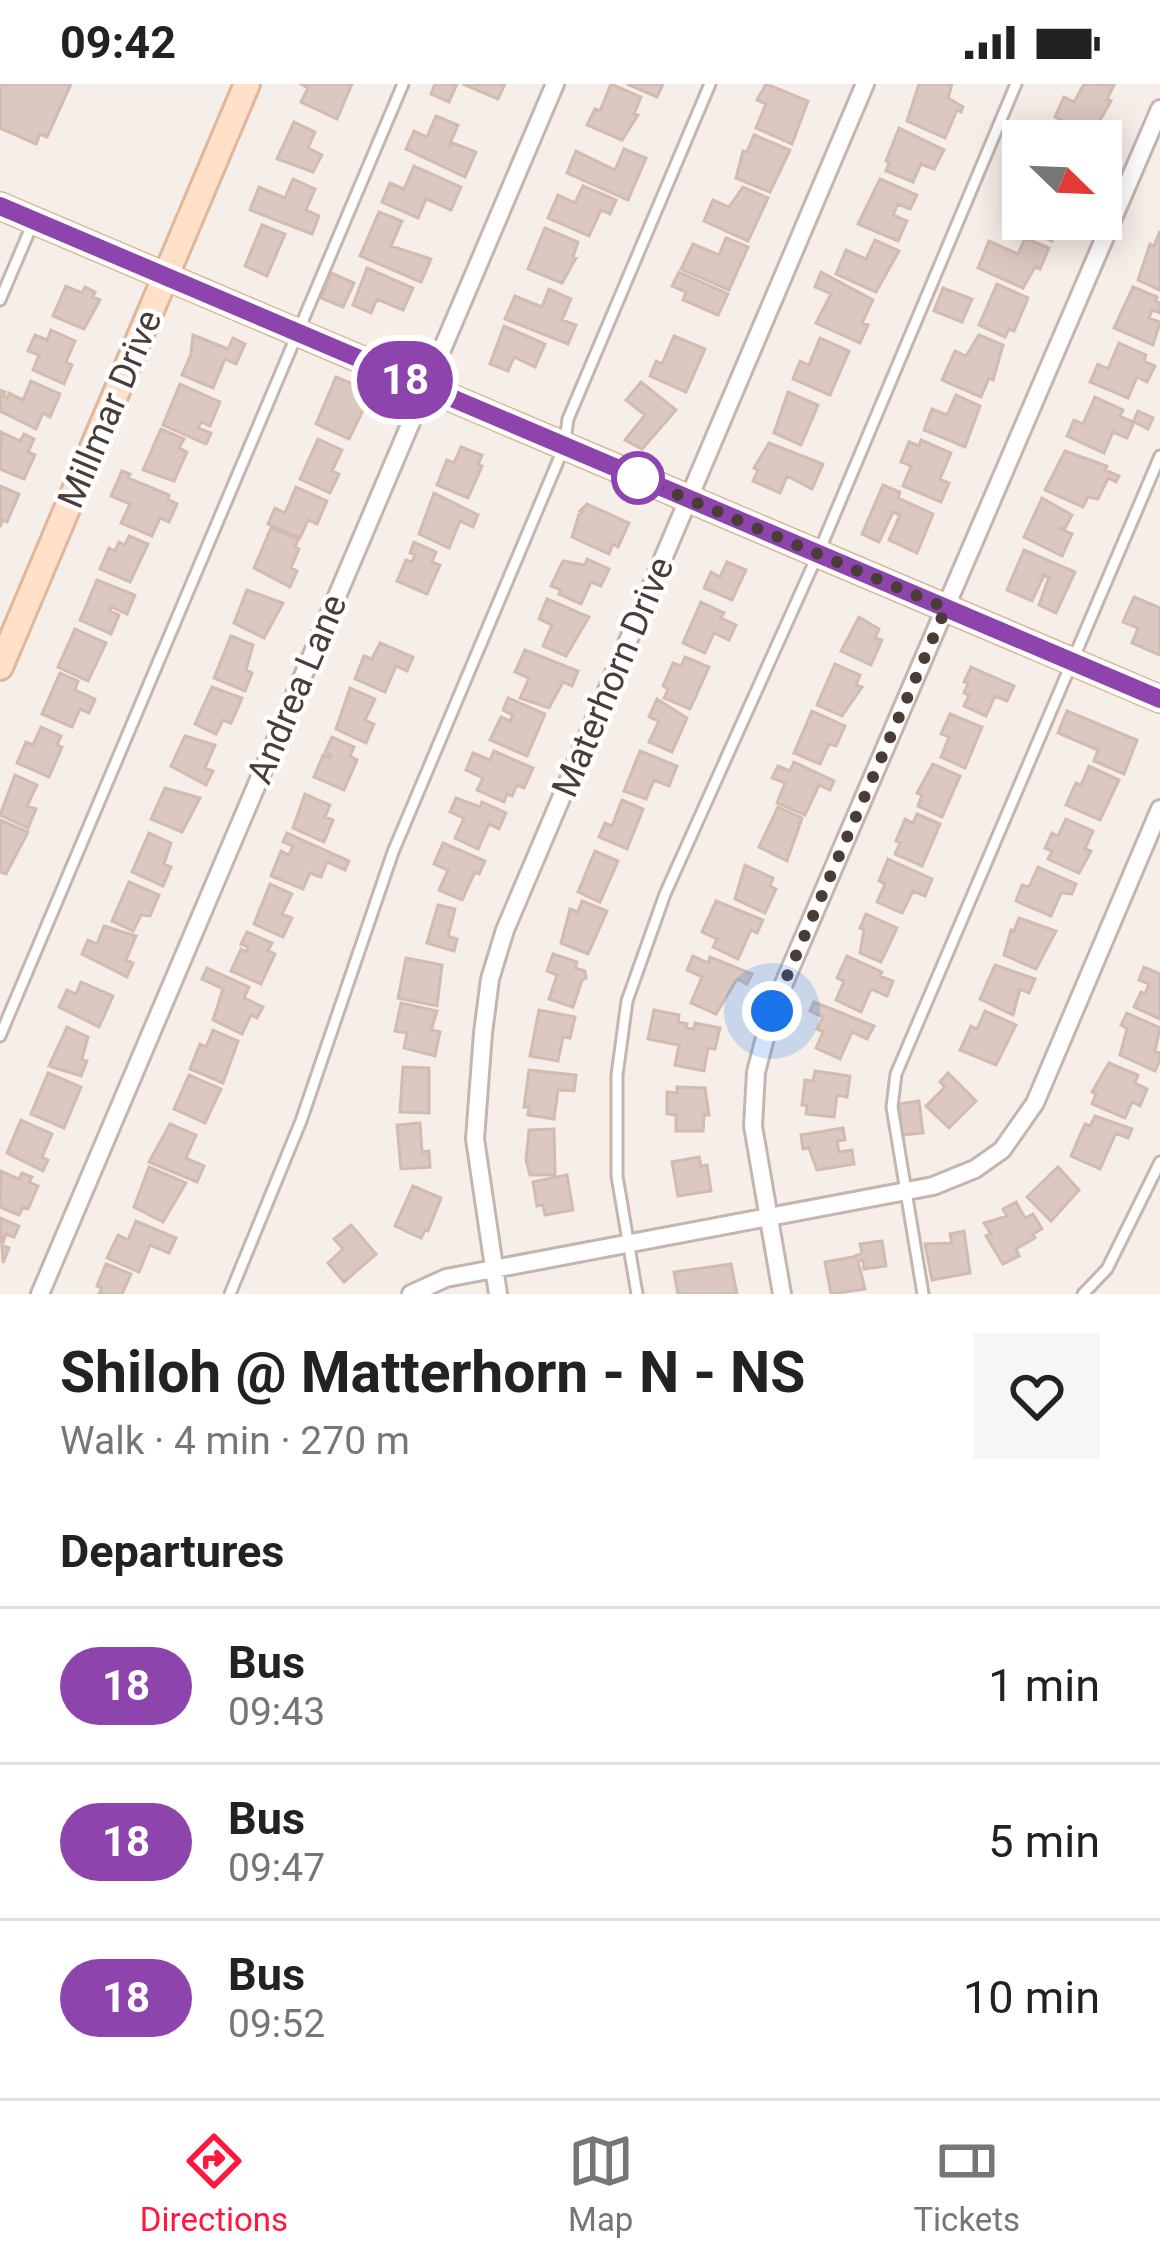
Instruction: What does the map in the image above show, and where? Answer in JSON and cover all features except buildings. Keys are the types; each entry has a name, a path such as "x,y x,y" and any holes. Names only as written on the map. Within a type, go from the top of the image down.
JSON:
{"street":[{"name":"Millmar Drive","path":"0,667 247,84"},
{"name":"Andrea Lane","path":"40,1294 555,84"},
{"name":"Materhorn Drive","path":"498,1294 475,1139 490,979 505,930 865,84"},
{"path":"782,1294 753,1126 756,1072 772,1011 1160,109"},
{"path":"0,206 1160,699"},
{"path":"411,1294 446,1278 933,1186 975,1169 1002,1150 1035,1103 1160,809"}],"lane":[{"path":"0,1036 404,84"},
{"path":"230,1294 301,1121 393,853 564,447 568,418 710,84"},
{"path":"637,1294 617,1176 617,1075 627,1001 665,894 818,554 1016,84"},
{"path":"0,300 34,220"},
{"path":"922,1294 892,1107 896,1074 1160,456"},
{"path":"1083,1294 1107,1269 1160,1162"}],"bus line":[{"name":"18","path":"0,206 1160,699"}],"route":[{"path":"638,478 946,608 772,1011"}]}
